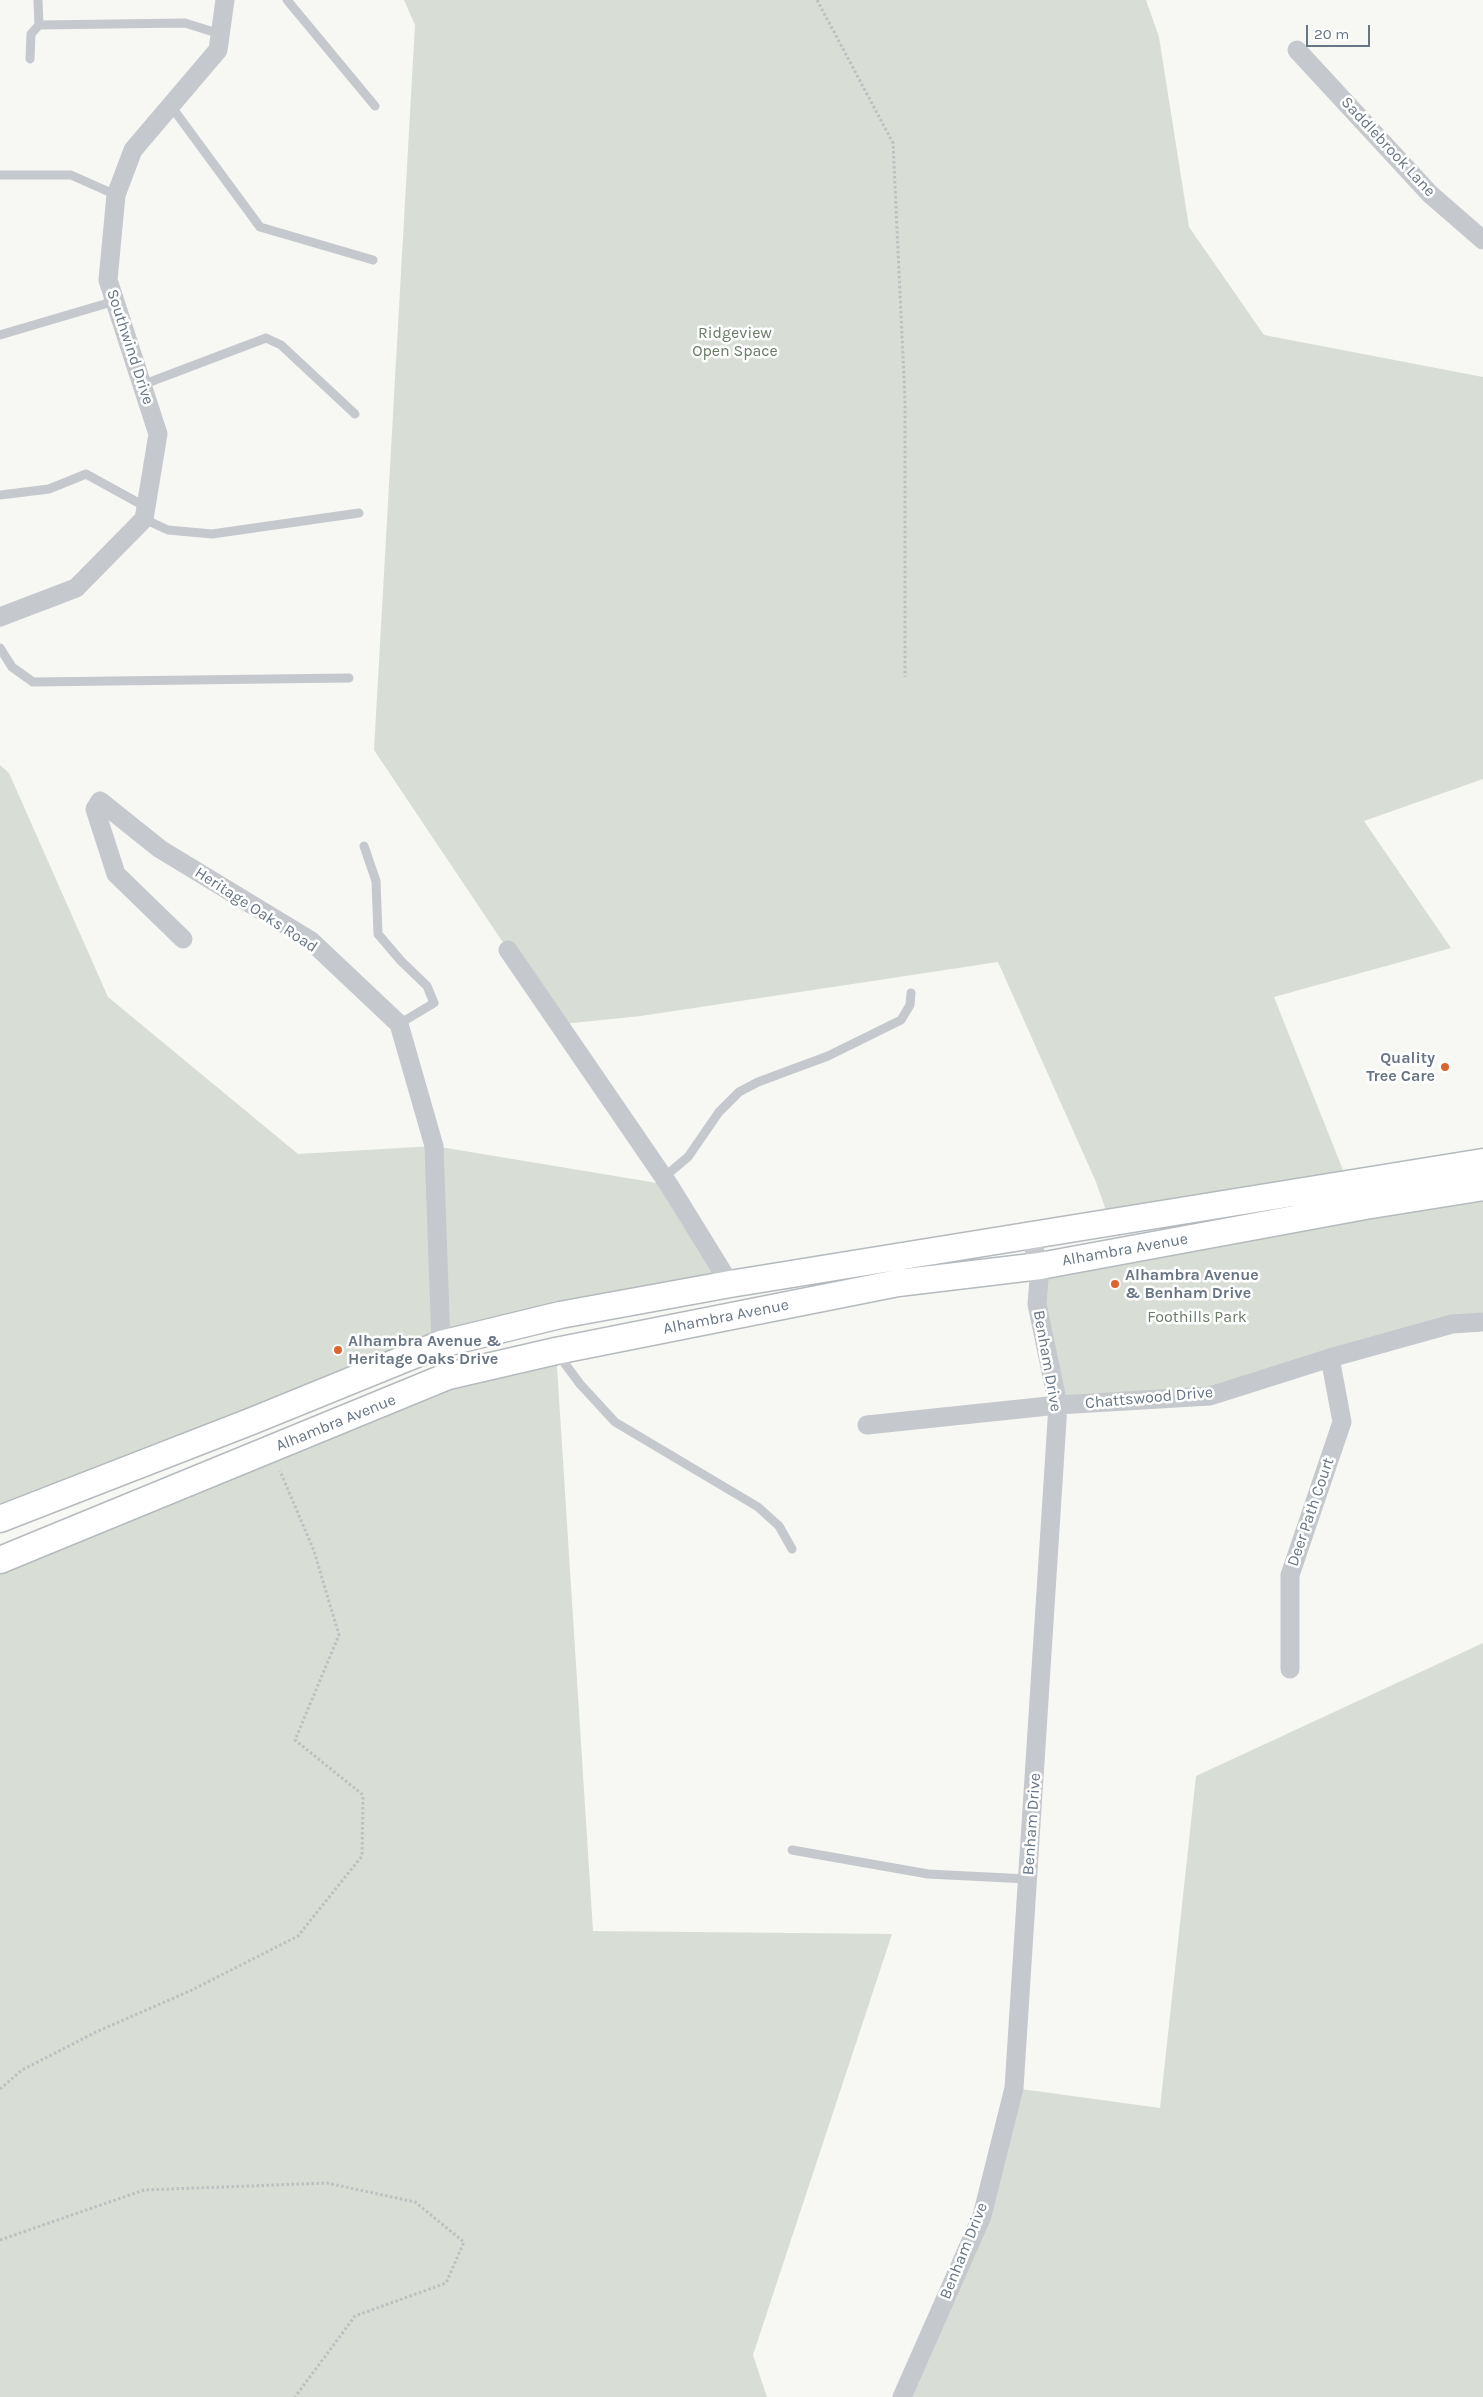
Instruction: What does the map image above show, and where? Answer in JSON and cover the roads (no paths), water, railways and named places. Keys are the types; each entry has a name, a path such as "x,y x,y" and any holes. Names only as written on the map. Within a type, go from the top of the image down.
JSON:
{"main road":[{"name":"Alhambra Avenue","path":"0,1519 252,1421 441,1344 560,1315 730,1284 1483,1162"},
{"name":"Alhambra Avenue","path":"0,1560 448,1376 556,1351 898,1283 1040,1266 1483,1187"}],"street":[{"name":"Southwind Drive","path":"145,513 158,434 108,280 116,195 133,150 218,50 225,0"},
{"name":"Saddlebrook Lane","path":"1297,50 1430,194 1483,240"},
{"path":"0,617 76,588 145,513"},
{"name":"Heritage Oaks Road","path":"183,939 116,874 96,809 100,801 160,849 310,940 399,1024"},
{"path":"508,950 664,1177 730,1284"},
{"path":"399,1024 434,1146 441,1344 448,1376"},
{"name":"Benham Drive","path":"902,2397 982,2216 1014,2088 1058,1405 1037,1304 1040,1266 1029,1235"},
{"name":"Chattswood Drive","path":"867,1425 1058,1405 1210,1396 1330,1358 1452,1324 1483,1322"},
{"name":"Deer Path Court","path":"1290,1669 1290,1575 1342,1422 1330,1358"}],"lane":[{"path":"30,59 31,34 39,25 38,0"},
{"path":"286,0 375,106"},
{"path":"39,25 185,23 220,34"},
{"path":"170,106 260,227 373,260"},
{"path":"0,174 71,175 116,195"},
{"path":"0,335 115,300"},
{"path":"142,385 266,338 281,345 355,414"},
{"path":"0,495 49,489 86,474 168,530 212,534 359,514"},
{"path":"0,648 12,668 33,682 349,678"},
{"path":"364,846 376,881 378,934 401,961 427,986 434,1003 399,1024"},
{"path":"664,1177 688,1157 719,1112 739,1092 758,1082 828,1056 901,1020 910,1005 911,993"},
{"path":"556,1351 580,1384 614,1422 758,1507 779,1526 792,1549"},
{"path":"792,1850 928,1874 1028,1880"}],"place":[{"name":"Quality Tree Care","path":"1445,1067"},
{"name":"Alhambra Avenue & Benham Drive","path":"1115,1284"},
{"name":"Alhambra Avenue & Heritage Oaks Drive","path":"338,1350"}],"park label":[{"name":"Ridgeview Open Space","path":"735,342"},
{"name":"Foothills Park","path":"1197,1317"}]}
